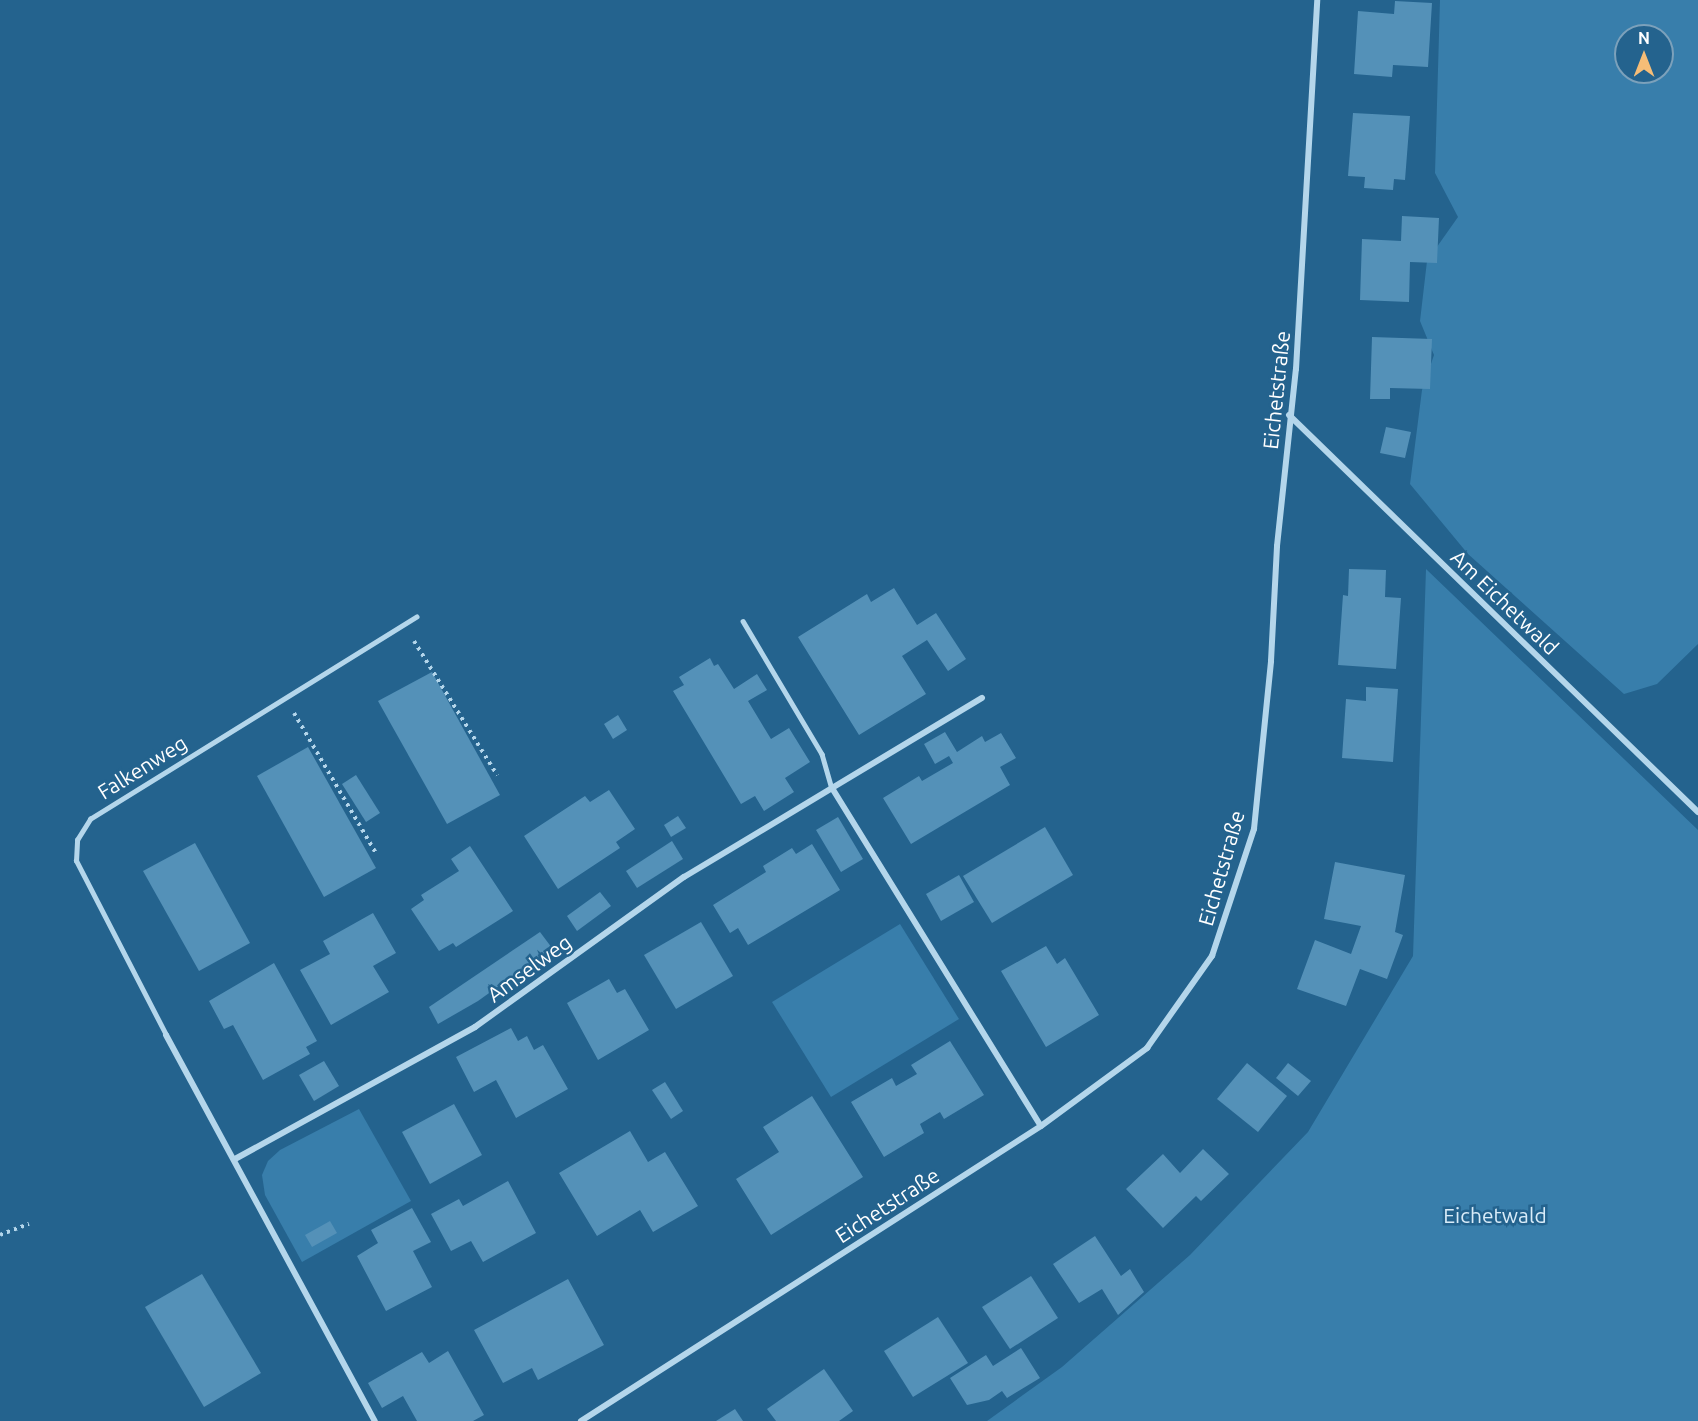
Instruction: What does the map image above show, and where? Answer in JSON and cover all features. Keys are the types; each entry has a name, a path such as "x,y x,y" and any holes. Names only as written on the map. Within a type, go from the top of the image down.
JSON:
{"street":[{"name":"Eichetstraße","path":"581,1421 1041,1126 1147,1048 1212,956 1254,829 1296,369 1317,0"},
{"name":"Am Eichetwald","path":"1290,415 1698,812"},
{"name":"Amselweg","path":"235,1158 475,1027 684,877 982,698"},
{"path":"832,788 1041,1126"},
{"path":"166,1035 235,1158 375,1421"}],"lane":[{"name":"Falkenweg","path":"166,1035 76,861 77,840 90,819 416,617"},
{"path":"743,621 822,754 832,788"}],"path":[{"path":"404,625 497,775"},
{"path":"285,698 377,855"},
{"path":"0,1235 29,1224"}],"green space":[{"path":"1440,0 1698,0 1698,644 1657,684 1624,694 1468,554 1410,484 1422,390 1434,355 1420,321 1427,261 1458,217 1435,173"},
{"name":"Eichetwald","path":"1426,569 1698,830 1698,1421 987,1421 1062,1367 1190,1255 1308,1132 1413,956"},
{"path":"900,924 959,1019 831,1097 772,1002"},
{"path":"359,1109 411,1201 302,1262 265,1195 262,1175 268,1161 280,1150"}],"building":[{"path":"1395,1 1432,3 1428,67 1393,65 1392,77 1354,74 1358,11 1394,14"},
{"path":"1353,113 1410,116 1405,180 1394,179 1393,190 1364,188 1365,177 1348,176"},
{"path":"1402,216 1439,218 1437,263 1410,262 1409,302 1360,300 1362,239 1401,241"},
{"path":"1372,337 1432,339 1430,389 1390,388 1390,399 1370,399"},
{"path":"1386,427 1411,432 1405,458 1380,453"},
{"path":"1349,569 1386,570 1385,597 1401,598 1396,669 1338,665 1343,595 1348,596"},
{"path":"894,588 917,625 936,613 966,659 948,671 927,640 902,656 926,694 859,735 798,637 867,594 871,602"},
{"path":"710,658 714,666 718,664 734,689 757,674 767,690 748,701 771,739 789,728 810,762 785,778 794,792 764,811 755,796 741,804 673,691 684,685 679,677"},
{"path":"432,672 500,795 447,824 378,701"},
{"path":"1366,687 1398,689 1393,762 1342,758 1346,699 1366,701"},
{"path":"618,715 627,730 613,739 604,724"},
{"path":"945,732 957,752 982,736 985,742 1001,733 1016,758 1000,767 1010,785 911,844 883,798 919,776 922,781 953,763 949,756 935,764 924,744"},
{"path":"308,747 376,868 324,897 257,776"},
{"path":"356,775 380,813 366,822 342,784"},
{"path":"609,790 635,829 616,842 620,848 558,889 524,836 585,796 590,802"},
{"path":"678,816 686,828 671,837 664,825"},
{"path":"838,817 863,859 841,872 816,830"},
{"path":"1045,827 1073,875 992,923 963,876"},
{"path":"672,841 683,859 637,888 626,871"},
{"path":"195,843 250,943 199,971 143,871"},
{"path":"812,844 840,890 748,945 738,928 730,933 713,905 766,872 763,866 792,848 796,854"},
{"path":"470,846 513,911 456,947 453,943 439,951 411,909 424,900 421,895 459,871 451,859"},
{"path":"1335,862 1405,875 1395,932 1403,935 1387,979 1360,969 1346,1006 1297,989 1315,940 1351,954 1361,926 1324,919"},
{"path":"959,875 974,902 941,921 926,894"},
{"path":"600,892 611,906 577,931 567,916"},
{"path":"373,913 396,953 373,966 389,992 331,1025 300,970 330,954 323,941"},
{"path":"701,922 733,976 676,1009 644,955"},
{"path":"540,932 552,948 478,1001 438,1024 429,1007"},
{"path":"1046,946 1057,964 1065,958 1099,1015 1046,1047 1001,971"},
{"path":"274,963 317,1041 306,1047 310,1054 263,1080 233,1025 224,1029 209,1001"},
{"path":"609,979 617,993 625,989 649,1030 598,1060 567,1003"},
{"path":"511,1028 518,1041 527,1036 534,1050 543,1045 568,1089 516,1118 496,1080 474,1092 456,1057"},
{"path":"950,1041 984,1095 944,1119 940,1112 920,1124 924,1133 884,1157 851,1102 892,1078 896,1086 917,1074 911,1065"},
{"path":"324,1061 339,1086 314,1101 299,1075"},
{"path":"1247,1063 1287,1096 1258,1132 1217,1099"},
{"path":"1288,1063 1311,1081 1298,1096 1276,1078"},
{"path":"665,1082 683,1111 671,1119 652,1090"},
{"path":"812,1096 863,1177 771,1235 736,1179 779,1152 763,1127"},
{"path":"454,1104 482,1155 430,1184 402,1132"},
{"path":"630,1131 648,1162 665,1152 698,1206 653,1232 640,1210 597,1236 559,1173"},
{"path":"1203,1149 1229,1174 1201,1201 1196,1196 1163,1228 1126,1189 1163,1154 1180,1173"},
{"path":"508,1181 536,1233 483,1262 471,1241 451,1251 431,1214 459,1199 463,1206"},
{"path":"412,1208 431,1242 413,1251 432,1287 386,1311 357,1256 378,1243 371,1230"},
{"path":"330,1221 337,1233 312,1247 305,1235"},
{"path":"1095,1236 1121,1276 1130,1269 1144,1292 1118,1315 1102,1289 1079,1303 1053,1264"},
{"path":"202,1274 261,1373 204,1407 145,1307"},
{"path":"1031,1276 1058,1318 1010,1349 982,1307"},
{"path":"568,1279 604,1345 538,1380 532,1368 503,1383 474,1330"},
{"path":"938,1317 968,1363 913,1397 884,1351"},
{"path":"1021,1348 1040,1378 1007,1398 1002,1391 989,1400 967,1405 950,1378 986,1355 993,1366"},
{"path":"448,1351 484,1415 473,1421 417,1421 403,1396 382,1408 368,1383 422,1352 429,1363"},
{"path":"824,1369 853,1411 839,1421 776,1421 767,1409"},
{"path":"735,1409 743,1421 716,1421"}]}
